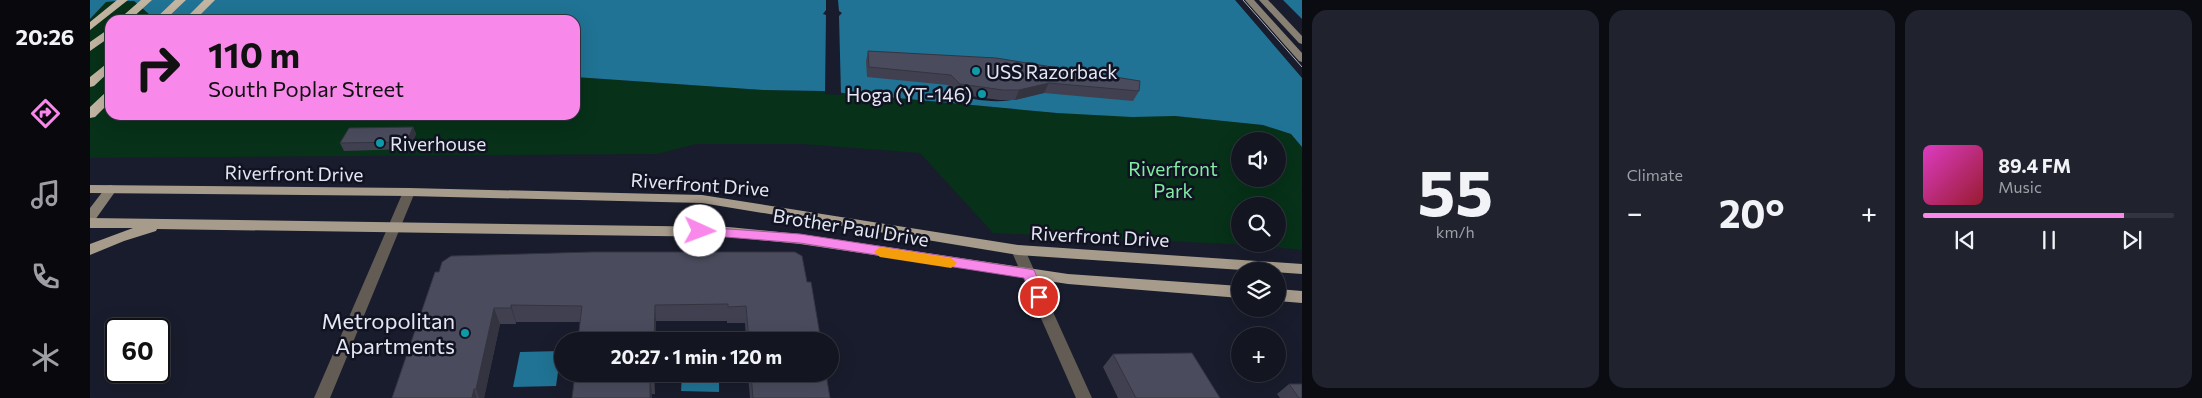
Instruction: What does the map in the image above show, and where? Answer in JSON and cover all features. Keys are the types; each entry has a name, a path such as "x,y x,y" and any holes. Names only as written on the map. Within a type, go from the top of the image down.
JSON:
{"highway":[{"path":"90,27 123,0"},
{"path":"129,15 147,0"},
{"path":"164,15 181,0"},
{"path":"194,15 210,0"},
{"path":"90,48 105,35"},
{"path":"90,83 105,70"},
{"path":"90,114 105,100"}],"main road":[{"path":"1250,0 1302,59"},
{"path":"1264,0 1302,41"},
{"name":"Riverfront Drive","path":"90,189 409,192 702,199 788,211 1018,250 1302,269"},
{"path":"90,217 111,189"},
{"path":"90,223 394,228"},
{"path":"90,250 120,237 172,224"},
{"name":"Brother Paul Drive","path":"394,228 677,230 764,234 1068,279 1231,291"},
{"path":"1286,296 1302,297"}],"street":[{"path":"322,398 409,192"},
{"path":"1018,250 1055,338 1084,398"}],"green space":[{"name":"Riverfront Park","path":"134,1 150,15 105,15 105,120 580,120 580,77 763,90 822,91 1057,113 1175,116 1263,125 1285,132 1231,132 1231,187 1286,187 1286,132 1291,134 1302,147 1302,250 1286,248 1286,197 1231,197 1231,244 993,233 920,153 801,144 696,144 657,154 90,158 90,19 106,2"}],"water":[{"path":"90,0 1302,0 1302,147 1291,134 1263,125 1175,116 1132,117 1057,113 822,91 763,90 580,77 580,15 150,15 134,1 106,2 90,19","holes":["953,89 1021,98 1005,101 977,100 953,93"]},
{"path":"554,351 554,382 557,382 556,386 513,387 520,352"},
{"path":"682,382 719,382 719,392 681,391"}],"pier":[{"path":"826,0 838,0 839,11 842,13 839,16 841,95 825,94 826,15 823,14 826,10"},
{"path":"1235,0 1283,0 1302,19 1302,78"}],"building":[{"path":"868,51 996,58 1140,81 1139,91 1049,83 1019,90 1003,90 960,84 951,75 869,67"},
{"path":"413,127 407,142 340,143 349,128"},
{"name":"Metropolitan Apartments","path":"592,252 795,252 802,256 807,282 811,282 819,332 748,332 746,306 728,307 728,304 655,305 654,332 579,332 582,306 511,305 511,308 494,308 476,389 474,389 472,398 392,398 435,272 439,272 442,262 451,256"},
{"path":"1192,353 1220,398 1136,398 1113,354"},
{"path":"574,382 650,382 650,398 572,398"},
{"path":"752,382 827,382 830,398 753,398"},
{"path":"1289,384 1302,384 1302,398 1299,398"}],"tram line":[{"path":"1243,0 1302,67"}],"slow traffic":[{"path":"880,252 951,263"}],"place":[{"name":"USS Razorback","path":"976,71"},
{"name":"Hoga (YT-146)","path":"982,94"},
{"name":"Riverhouse","path":"380,143"},
{"name":"Metropolitan Apartments","path":"465,333"}],"route":[{"path":"700,231 800,238 852,248 1029,274 1039,297"}]}
